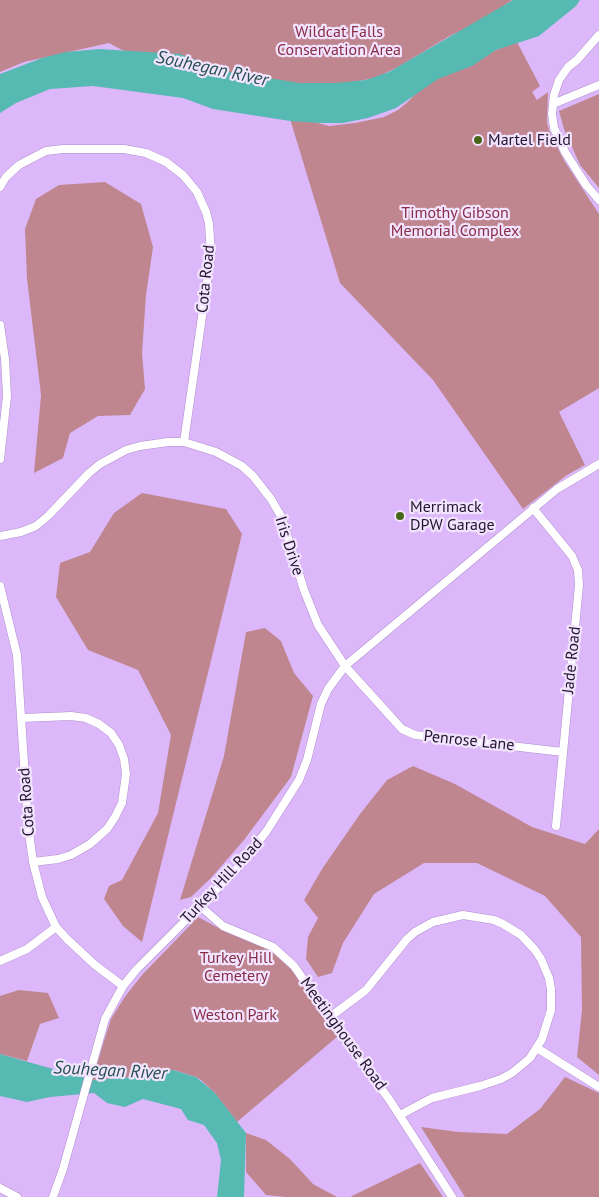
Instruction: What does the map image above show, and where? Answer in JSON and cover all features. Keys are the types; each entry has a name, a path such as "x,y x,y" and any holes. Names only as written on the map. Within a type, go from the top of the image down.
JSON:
{"street":[{"path":"599,35 563,73 556,88 552,120 560,142 578,173 599,200"},
{"path":"554,104 599,85"},
{"name":"Cota Road","path":"0,187 12,171 26,160 46,151 63,149 124,149 146,153 175,168 190,184 206,212 211,241 211,254 184,442"},
{"path":"0,325 6,368 6,396 0,459"},
{"name":"Iris Drive","path":"0,536 21,532 36,526 89,473 113,456 126,450 154,443 184,442 216,452 248,471 263,487 282,518 304,590 318,625 345,666"},
{"name":"Turkey Hill Road","path":"53,1197 63,1169 91,1063 105,1019 123,986 136,970 235,871 285,805 307,760 321,704 328,689 345,666 533,508 566,483 599,464"},
{"name":"Jade Road","path":"533,508 568,550 578,570 578,600 556,826"},
{"name":"Cota Road","path":"0,586 17,655 28,825 33,862 42,897 56,927 79,950 123,986"},
{"name":"Penrose Lane","path":"345,666 402,728 415,735 563,752"},
{"path":"22,718 71,716 86,718 99,724 110,733 119,745 124,759 126,774 122,803 107,829 90,844 71,855 58,859 33,862"},
{"name":"Meetinghouse Road","path":"200,906 223,926 267,944 284,956 299,972 400,1115 452,1197"},
{"path":"330,1017 366,990 392,956 415,932 433,922 453,916 484,917 504,924 521,935 535,950 545,968 551,989 551,1010 546,1030 537,1048 521,1066 501,1079 432,1098 400,1115"},
{"path":"0,961 27,949 56,927"},
{"path":"537,1048 599,1087"},
{"path":"0,1188 17,1197"}],"green space":[{"name":"Wildcat Falls Conservation Area","path":"0,0 512,0 488,17 375,78 347,83 298,84 229,75 122,50 109,43 24,62 0,72"},
{"name":"Timothy Gibson Memorial Complex","path":"517,42 540,86 532,92 537,100 548,92 547,123 550,133 565,162 599,214 599,388 559,412 585,465 567,475 523,509 433,380 340,283 290,119 307,120 329,126 384,117 398,110 429,81"},
{"path":"599,94 599,188 580,165 564,129 559,111"},
{"path":"105,182 141,204 153,247 146,295 142,353 145,389 130,415 98,416 70,433 63,458 34,473 41,395 27,279 25,229 36,199 59,185"},
{"path":"142,493 226,509 242,534 142,942 123,926 104,899 109,886 122,880 158,813 171,735 138,670 88,650 56,597 60,563 90,552 114,513"},
{"path":"265,628 281,641 294,673 313,696 291,777 244,840 210,879 191,897 180,900 224,756 246,632"},
{"path":"413,766 455,784 532,827 585,844 599,829 599,1075 577,1057 582,1010 581,937 545,896 477,863 424,863 374,894 343,943 332,973 318,977 306,959 308,937 318,918 304,900 322,869 360,814 387,780"},
{"name":"Weston Park","path":"198,917 228,933 271,950 297,973 338,1036 237,1122 214,1092 201,1080 174,1070 124,1078 92,1080 111,1019 124,998 142,975"},
{"path":"19,990 48,993 59,1018 40,1024 27,1061 0,1054 0,996"},
{"path":"565,1077 599,1093 599,1197 465,1197 421,1127 458,1132 507,1134 540,1109"},
{"path":"246,1133 266,1140 290,1159 313,1184 337,1197 266,1195 246,1172"},
{"path":"420,1163 443,1197 351,1197 352,1196"}],"water":[{"name":"Souhegan River","path":"513,0 580,0 576,6 539,36 496,50 472,66 438,79 396,108 368,118 343,123 290,121 213,109 183,98 93,86 50,89 16,103 0,113 0,74 42,58 66,52 99,49 180,54 230,72 300,83 335,83 366,80 389,72"},
{"path":"0,1054 92,1080 124,1078 173,1070 196,1077 214,1092 246,1133 244,1197 217,1197 221,1160 217,1143 204,1125 188,1120 181,1109 143,1099 125,1107 107,1103 94,1093 50,1097 27,1102 0,1096"}],"place":[{"name":"Martel Field","path":"478,140"},
{"name":"Merrimack DPW Garage","path":"400,516"}],"park label":[{"name":"Turkey Hill Cemetery","path":"236,967"}]}
